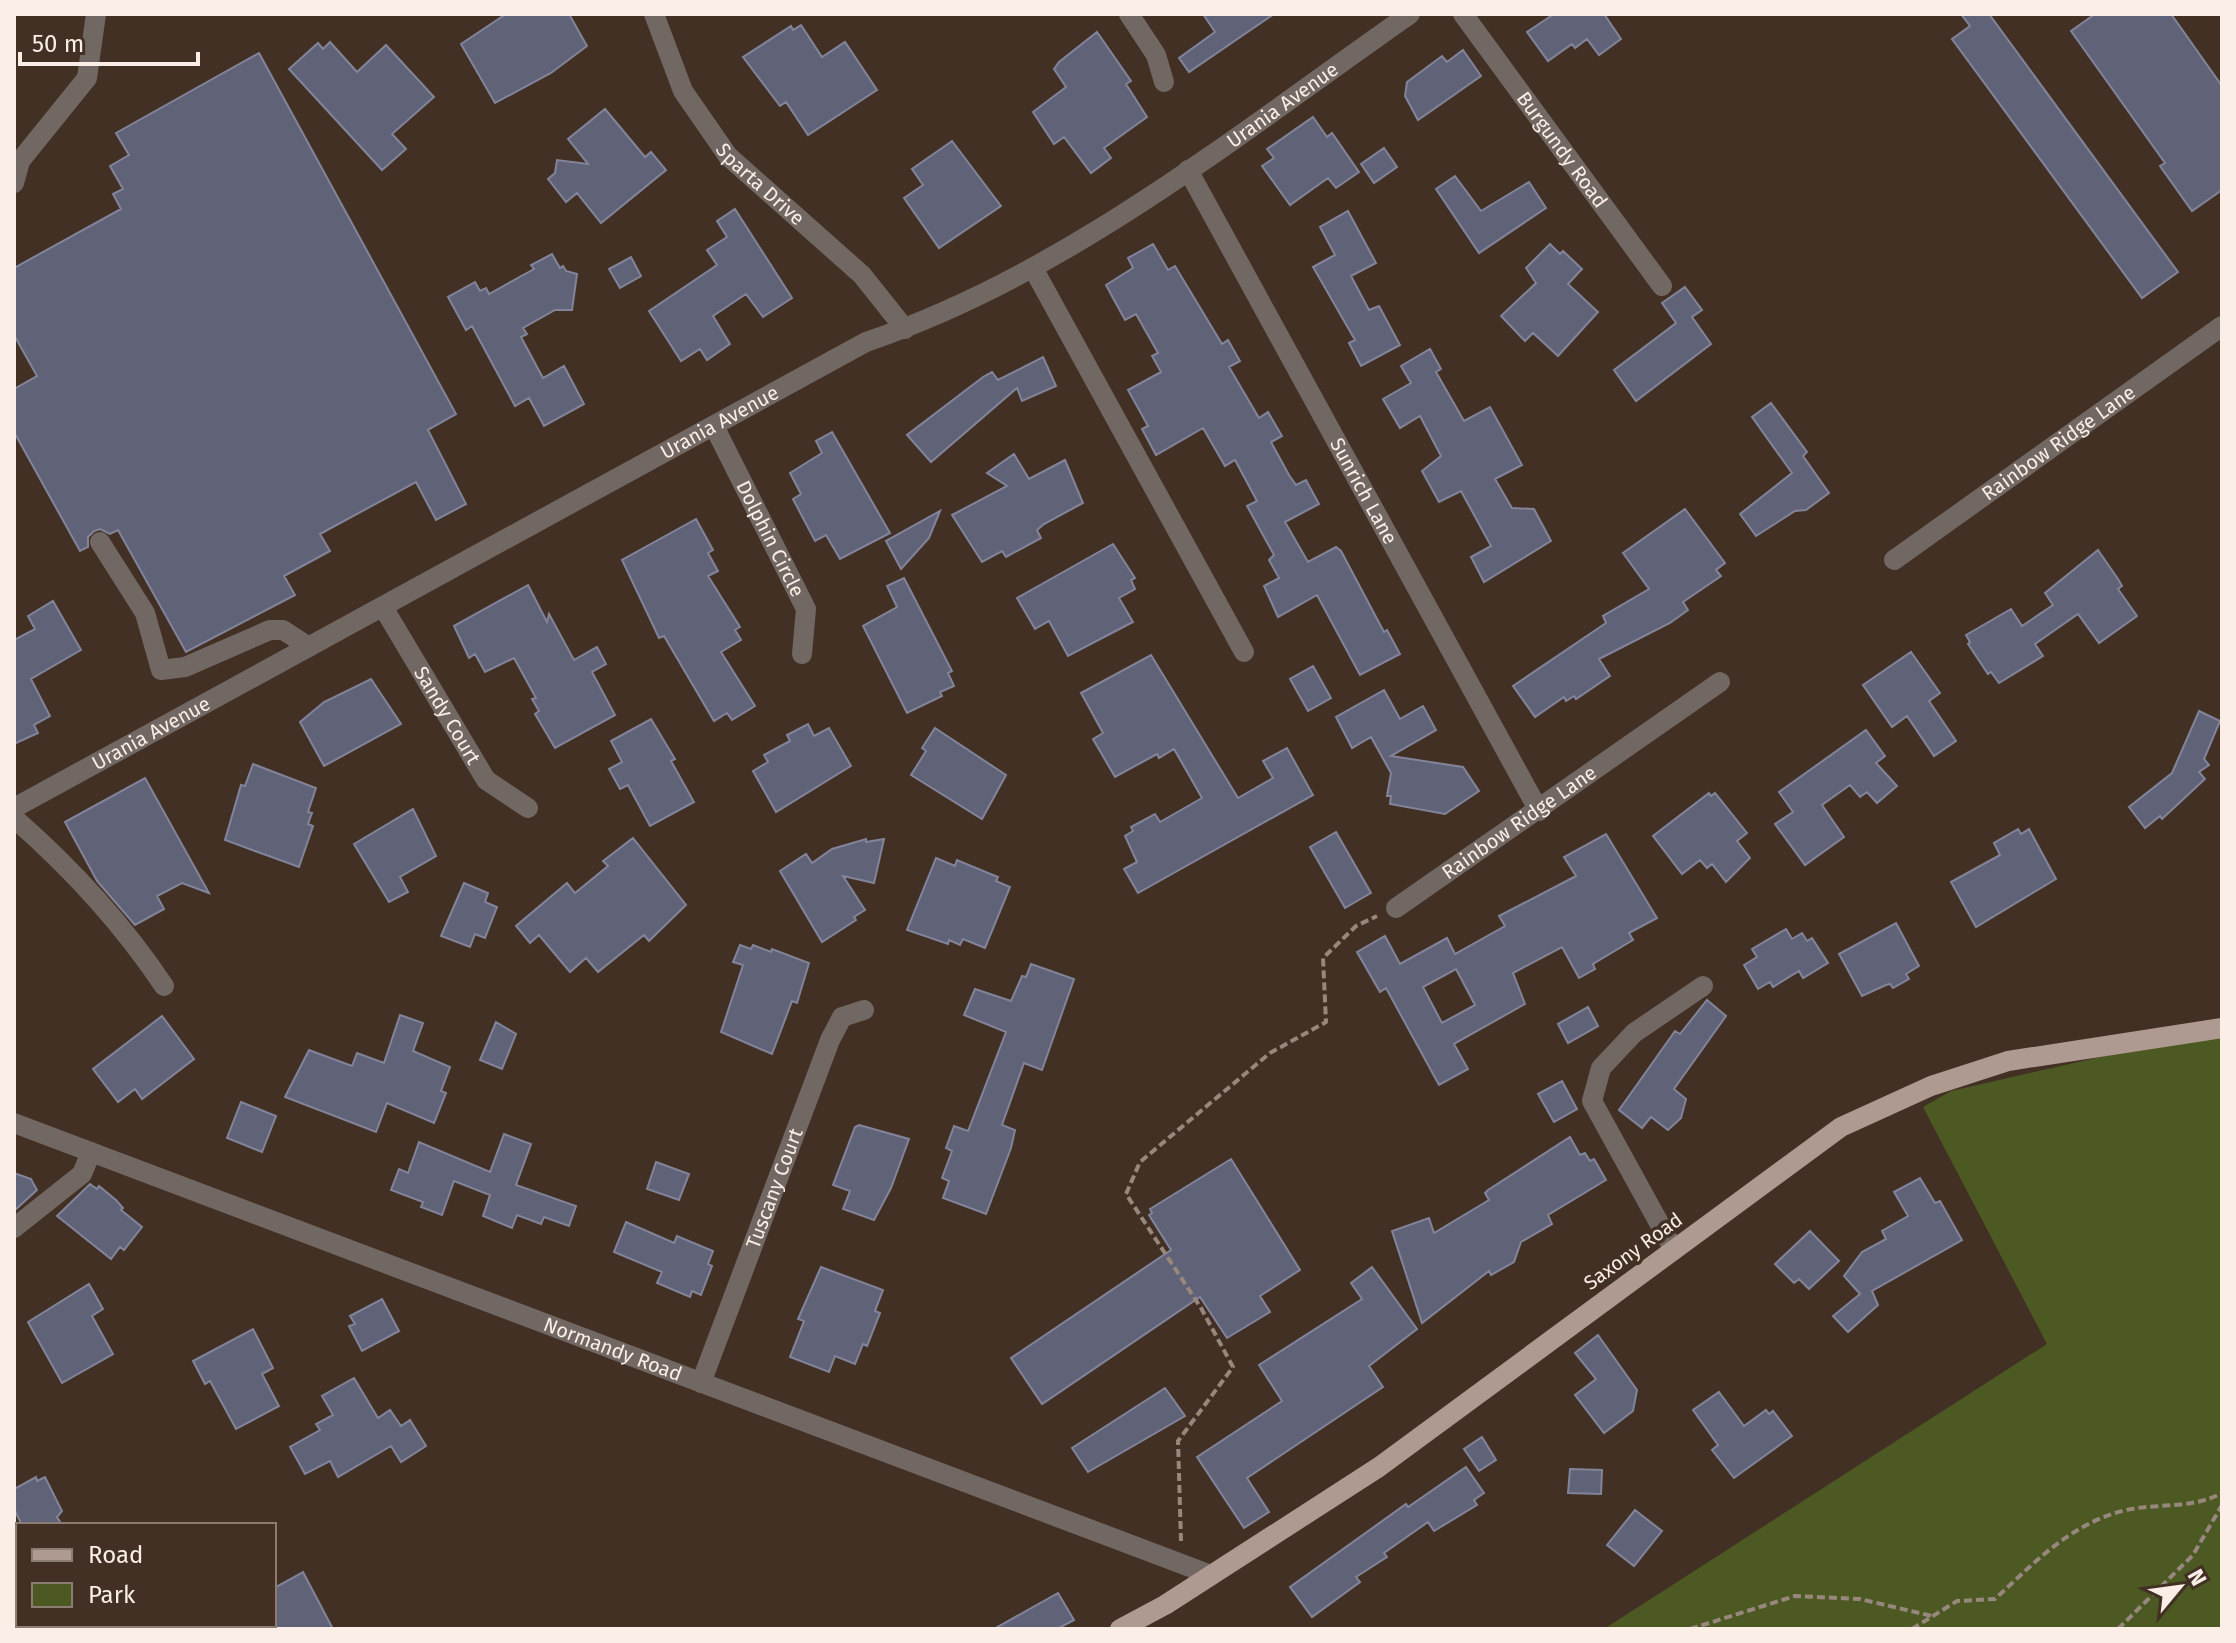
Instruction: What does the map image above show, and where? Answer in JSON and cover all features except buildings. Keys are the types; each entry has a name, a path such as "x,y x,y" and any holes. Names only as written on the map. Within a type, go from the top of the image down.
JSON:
{"main road":[{"name":"Saxony Road","path":"1120,1629 1211,1575 1379,1467 1841,1127 1931,1086 2008,1061 2222,1028"}],"street":[{"path":"14,183 20,161 87,78 96,14"},
{"name":"Sparta Drive","path":"654,14 683,91 728,156 862,275 905,329"},
{"path":"1129,14 1156,55 1164,82"},
{"name":"Urania Avenue","path":"14,808 866,342 905,329 1033,268 1188,170 1410,14"},
{"name":"Burgundy Road","path":"1463,14 1662,286"},
{"name":"Sunrich Lane","path":"1188,170 1539,811"},
{"path":"1033,268 1244,652"},
{"name":"Rainbow Ridge Lane","path":"1894,560 2222,326"},
{"name":"Dolphin Circle","path":"714,426 806,609 802,654"},
{"path":"100,542 145,613 161,670 185,667 270,630 283,630 309,647"},
{"name":"Sandy Court","path":"383,607 486,780 528,808"},
{"name":"Rainbow Ridge Lane","path":"1396,908 1720,682"},
{"path":"14,818 62,860 146,959 164,986"},
{"path":"1674,1250 1592,1101 1601,1068 1634,1033 1703,986"},
{"name":"Tuscany Court","path":"701,1383 830,1040 842,1017 864,1010"},
{"name":"Normandy Road","path":"14,1123 1211,1575"},
{"path":"14,1228 82,1174 91,1152"}],"path":[{"path":"1179,1563 1183,1525 1178,1441 1233,1367 1201,1308 1126,1194 1140,1162 1270,1053 1326,1022 1323,958 1356,926 1396,908"},
{"path":"1912,1629 1957,1601 1995,1599 2062,1537 2125,1510 2208,1500 2222,1493"},
{"path":"2118,1629 2193,1555 2222,1505"},
{"path":"1690,1629 1731,1613 1795,1596 1860,1599 1932,1616"}],"green space":[{"path":"2222,1035 2222,1629 1604,1629 2047,1344 1923,1107 1951,1091 2118,1053"}]}
